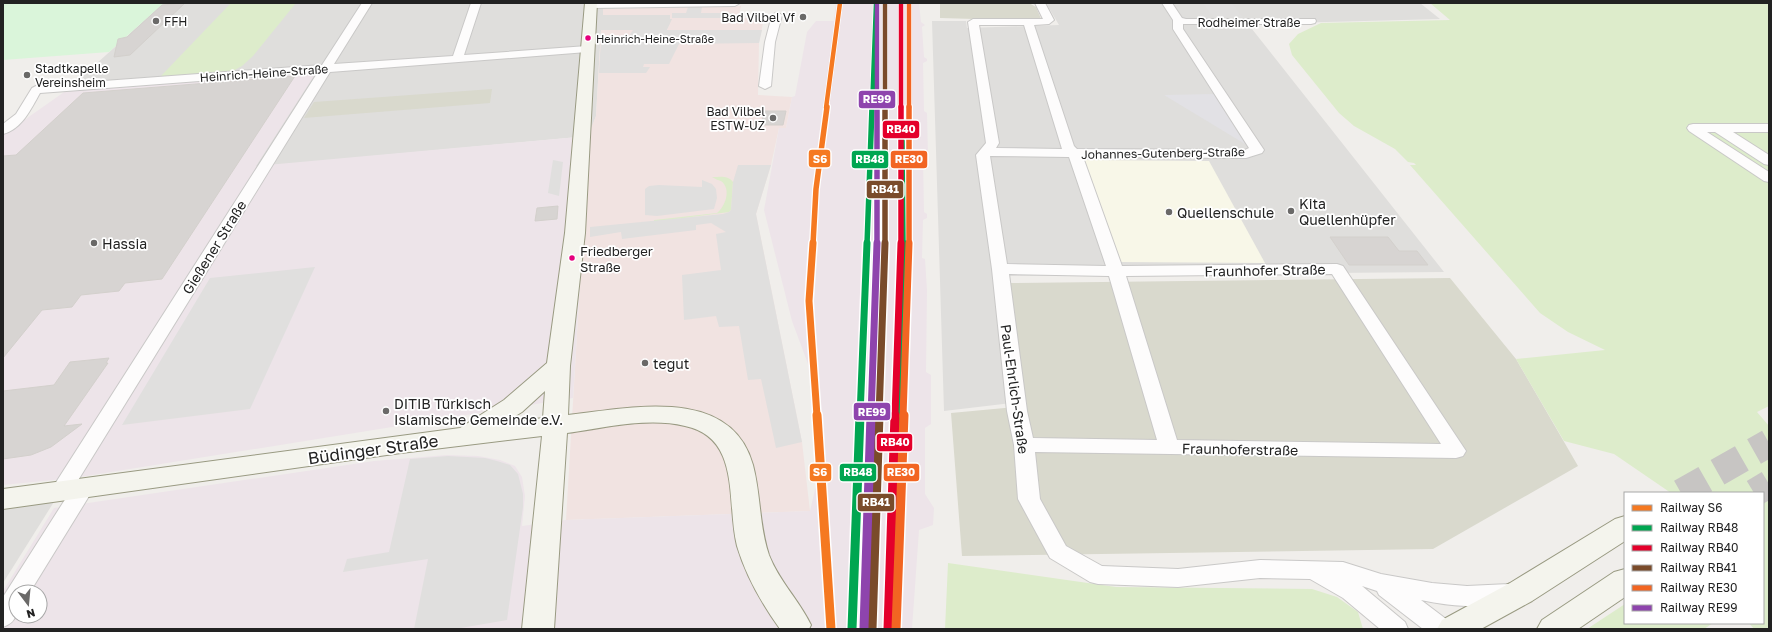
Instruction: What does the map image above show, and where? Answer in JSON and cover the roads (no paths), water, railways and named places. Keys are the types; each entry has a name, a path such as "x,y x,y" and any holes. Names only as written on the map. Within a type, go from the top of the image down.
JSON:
{"main road":[{"path":"538,629 555,425 558,366 575,233 591,4"},
{"path":"461,437 513,406 558,366"},
{"name":"Büdinger Straße","path":"3,499 555,425 642,415 669,414 693,419 709,425 729,440 738,457 743,482 747,527 752,547 761,571 772,591 795,625"},
{"path":"1453,629 1521,592 1624,528"},
{"path":"1553,629 1624,583"}],"street":[{"name":"Gießener Straße","path":"22,584 71,490 326,68 367,3"},
{"path":"457,59 476,3"},
{"path":"591,4 735,3"},
{"name":"Paul-Ehrlich-Straße","path":"1040,3 1050,20 1045,22 973,22 993,143 983,155 1000,269 1017,411 1024,445 1029,498 1058,552 1098,575 1178,578 1260,569 1343,571 1363,576 1381,583 1448,594 1491,596 1521,592"},
{"path":"1167,3 1182,21"},
{"path":"765,86 770,42 777,15"},
{"name":"Rodheimer Straße","path":"1182,21 1311,21"},
{"name":"Johannes-Gutenberg-Straße","path":"987,152 1075,154 1246,154 1257,150 1178,29 1182,21"},
{"path":"1028,22 1068,148 1075,154 1114,271 1119,280 1169,448"},
{"name":"Heinrich-Heine-Straße","path":"3,130 21,116 36,90 587,49"},
{"path":"1769,128 1693,128 1769,178"},
{"path":"1718,128 1769,162"},
{"name":"Fraunhofer Straße","path":"1000,269 1114,271 1337,269 1456,451"},
{"name":"Fraunhoferstraße","path":"1024,445 1456,451"},
{"name":"Paul-Ehrlich-Straße","path":"1309,571 1340,582 1360,596 1396,629"},
{"name":"Paul-Ehrlich-Straße","path":"1381,583 1413,606 1441,629"}],"tunnel":[{"path":"1683,492 1769,443"},
{"path":"1756,492 1769,484"}],"rail line":[{"name":"S6","path":"831,629 809,301 816,189 840,3"},
{"name":"RB48","path":"852,629 876,3"},
{"name":"RE99","path":"864,628 877,257 877,3"},
{"name":"RB41","path":"872,629 885,257 885,3"},
{"name":"RB40","path":"888,629 901,257 901,3"},
{"name":"RE30","path":"896,629 909,258 909,3"},
{"name":"RB48","path":"895,629 904,289 902,141"}],"place":[{"name":"Bad Vilbel Vf","path":"803,17"},
{"name":"FFH","path":"156,21"},
{"name":"Heinrich-Heine-Straße","path":"588,38"},
{"name":"Stadtkapelle Vereinsheim","path":"27,75"},
{"name":"Bad Vilbel ESTW-UZ","path":"773,118"},
{"name":"Kita Quellenhüpfer","path":"1291,211"},
{"name":"Quellenschule","path":"1169,212"},
{"name":"Hassia","path":"94,243"},
{"name":"Friedberger Straße","path":"572,258"},
{"name":"tegut","path":"645,363"},
{"name":"DITIB Türkisch Islamische Gemeinde e.V.","path":"386,411"}]}
